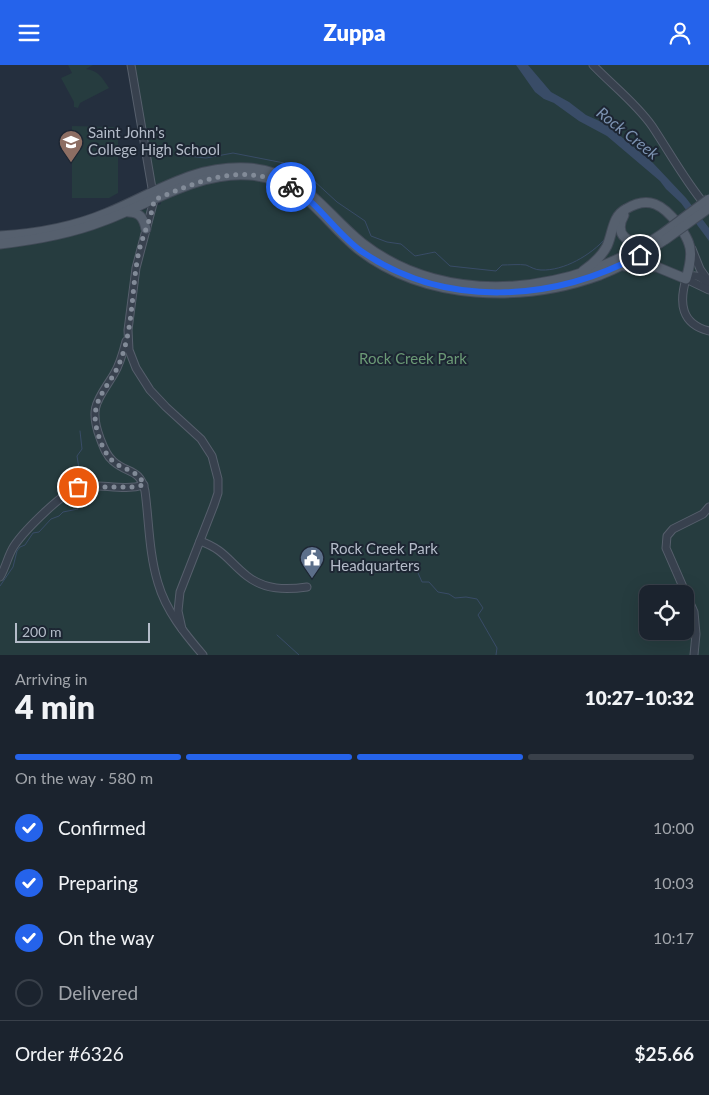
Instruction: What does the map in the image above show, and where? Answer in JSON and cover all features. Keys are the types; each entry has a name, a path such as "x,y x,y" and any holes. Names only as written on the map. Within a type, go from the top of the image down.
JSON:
{"main road":[{"path":"0,243 34,239 97,224 128,212 191,174 229,168 258,169 286,177 306,189 352,235 394,263 424,276 463,284 499,286 536,284 574,276 620,259 709,209"},
{"path":"0,236 40,231 76,223 194,183 220,176 247,175 269,178 287,185 305,196 355,246 387,267 422,281 464,290 532,291 572,283 624,266 654,266 666,269 686,279 690,245 683,232 665,209 650,203 639,203 630,206 618,215 607,246 599,257 574,276"},
{"path":"614,269 640,255 709,199"},
{"path":"630,206 621,220 623,235 629,241 635,243 653,240"},
{"path":"128,212 134,212 142,217 146,229"}],"street":[{"path":"131,65 153,196 136,268 128,347 140,377 157,398 204,442 214,461 218,479 217,496 179,596 178,611 182,629"},
{"path":"593,65 630,101 651,125 692,190 709,209"},
{"path":"690,245 700,269 709,283"},
{"path":"709,283 697,276 690,275 686,279 682,299 684,312 692,323 709,331"},
{"path":"686,279 709,290"},
{"path":"128,334 119,363 97,402 95,413 96,426 104,449 109,457 118,465 136,473 144,485 155,573 164,599 182,629 203,655"},
{"path":"119,363 133,362"},
{"path":"0,577 16,543 66,493 83,486 132,487 144,485"},
{"path":"694,655 696,634 694,612 668,555 666,543 673,529 703,514 709,507"},
{"path":"200,541 219,550 247,576 264,585 290,589 307,587"},
{"path":"164,599 171,600 179,596"}],"green space":[{"path":"68,65 93,65 86,69 97,73 109,88 80,103 78,108 74,107 74,102 61,78 72,73"},
{"name":"Rock Creek Park","path":"133,65 709,65 709,655 0,655 0,249 67,236 161,204 152,173"},
{"path":"72,126 113,127 118,130 118,193 109,198 72,198"}],"water":[{"path":"516,65 528,65 551,92 569,102 586,115 606,124 653,163 686,198 709,228 709,241 681,203 660,181 607,136 579,121 535,92"}],"waterway":[{"path":"179,155 206,158 233,153 284,163 313,180 337,202 365,221 371,236 387,242 401,244 415,256 435,252 450,266 496,271 502,265 526,265 539,270 550,270 568,265 585,256 606,238"},
{"path":"80,431 82,449 77,456 81,481"},
{"path":"0,586 13,567 17,551 25,545 33,533 39,532 51,519 63,512 78,509 75,501 77,494"},
{"path":"415,566 422,582 429,582 438,592 449,594 455,598 477,599 483,608 478,615 497,648 496,655"},
{"path":"277,635 299,655"}],"way so far":[{"path":"78,487 132,487 144,485 139,475 118,465 107,455 98,433 95,413 99,397 116,370 124,350 128,334 138,255 154,200 194,183 220,176 258,176 269,178 291,187"}],"place":[{"name":"Saint John's College High School","path":"71,163"},
{"name":"Rock Creek Park Headquarters","path":"312,579"}],"route":[{"path":"291,187 305,196 359,249 399,273 434,285 478,291 532,291 559,287 600,275 640,255"}],"water label":[{"name":"Rock Creek","path":"628,133"}]}
